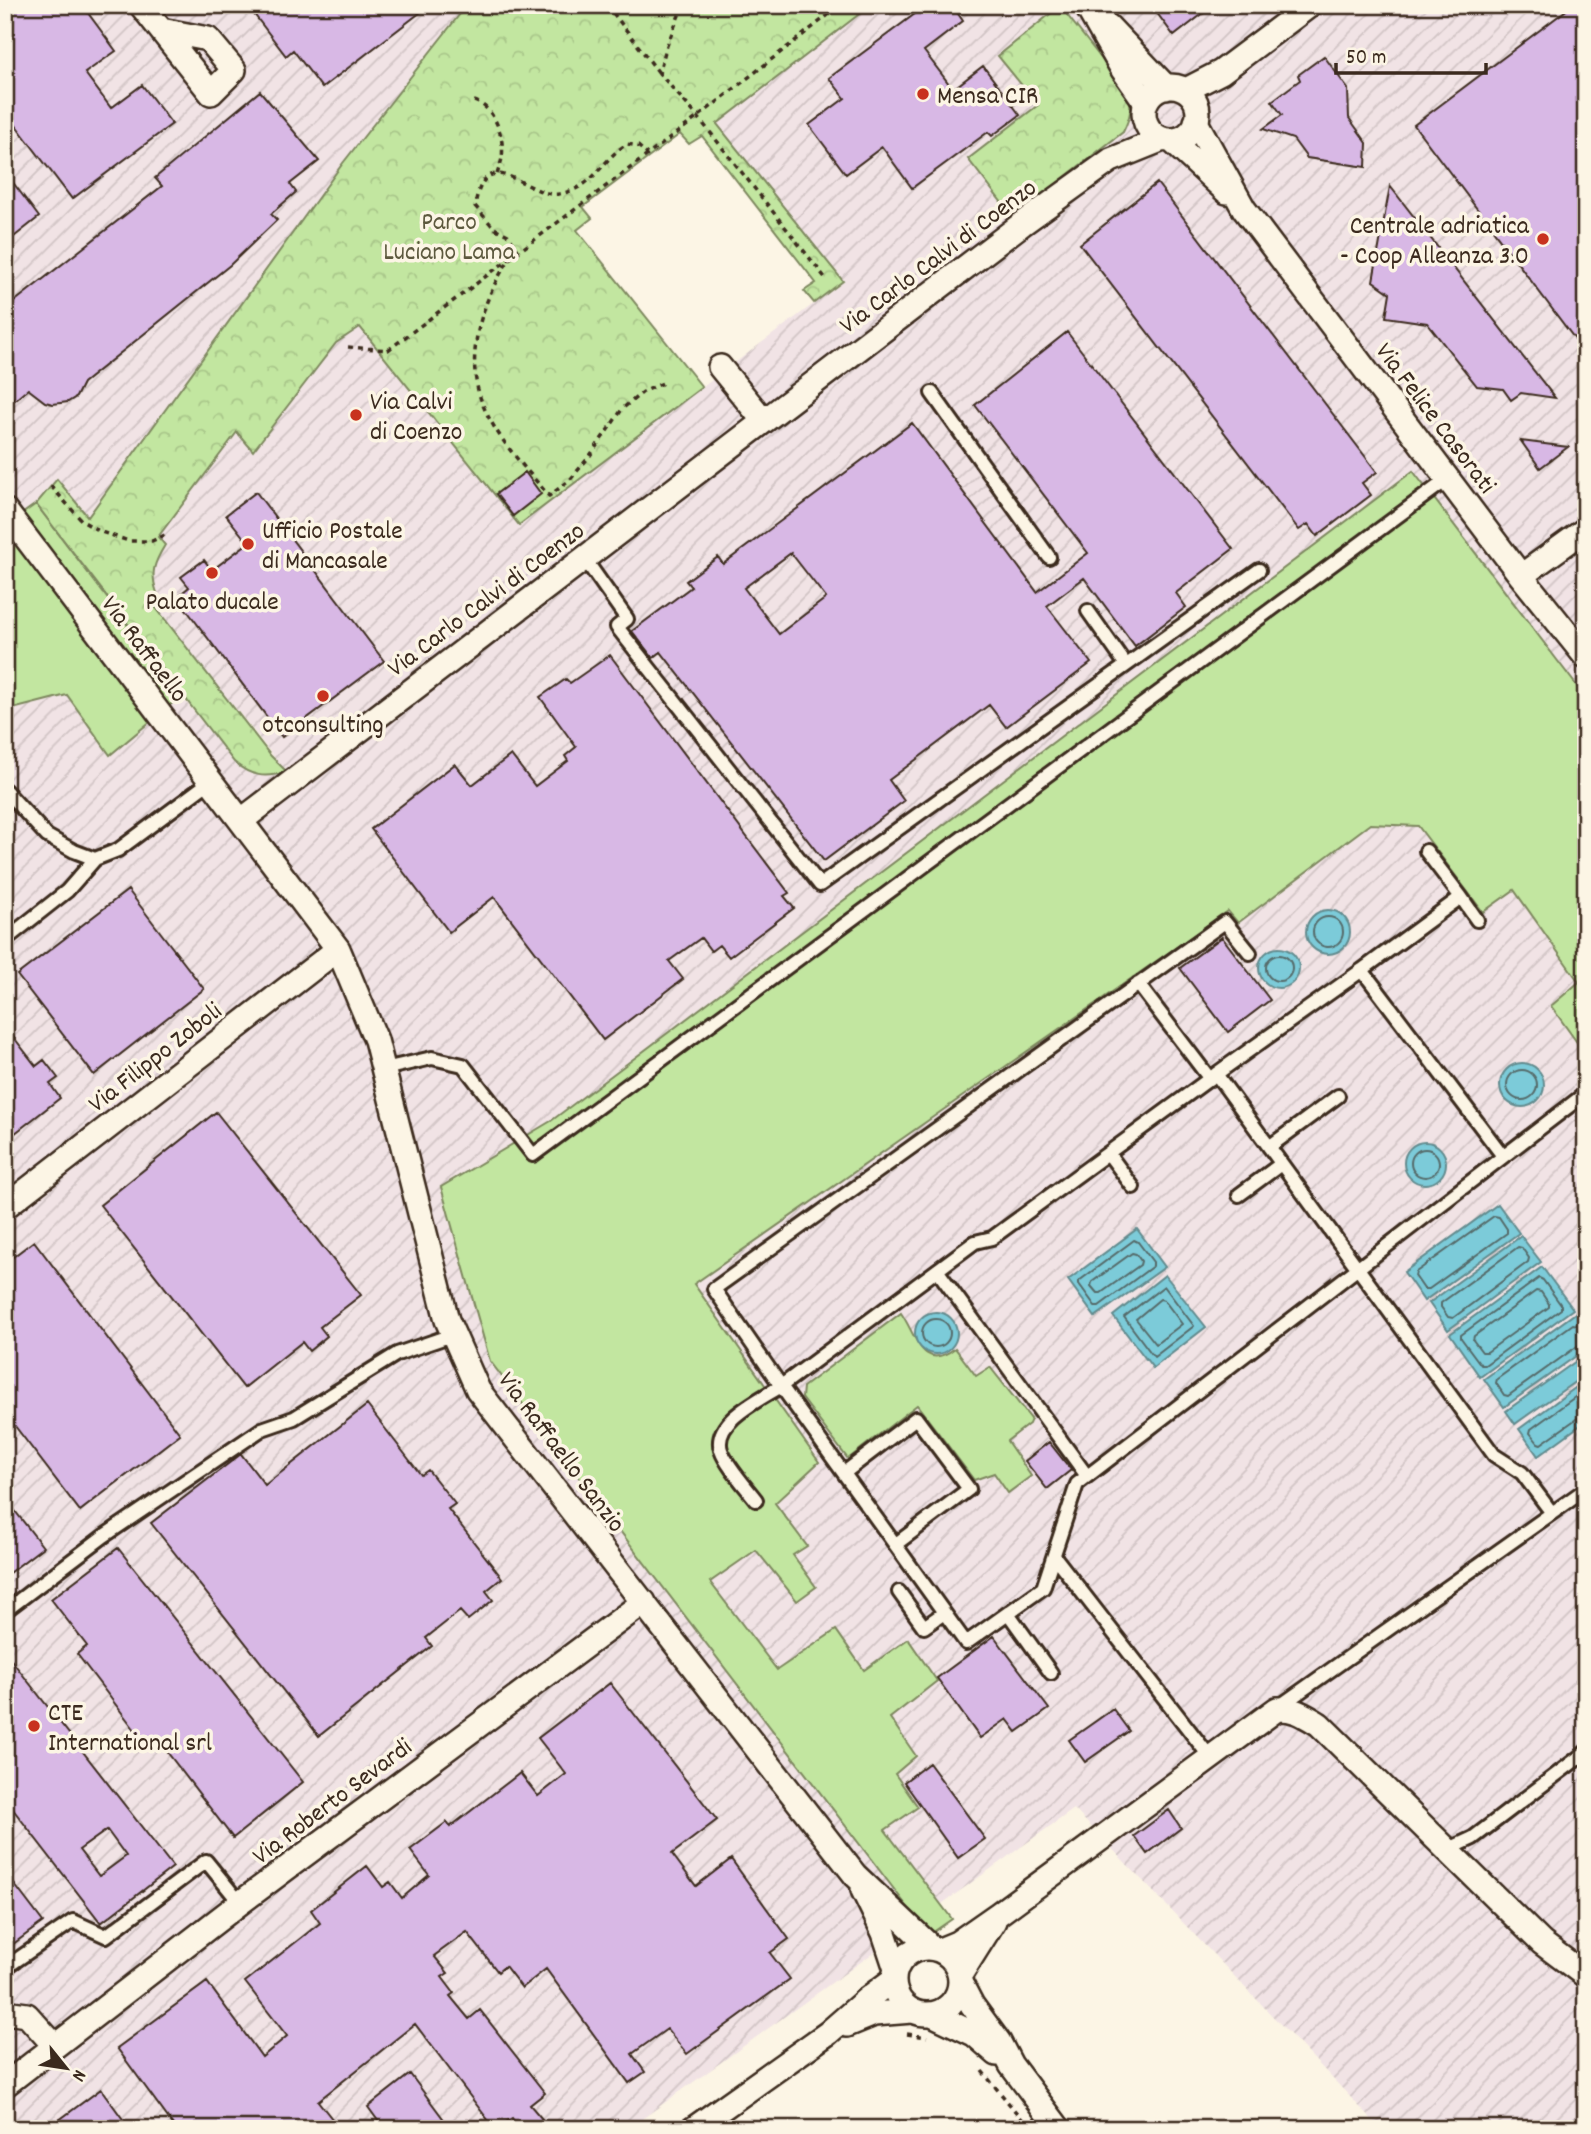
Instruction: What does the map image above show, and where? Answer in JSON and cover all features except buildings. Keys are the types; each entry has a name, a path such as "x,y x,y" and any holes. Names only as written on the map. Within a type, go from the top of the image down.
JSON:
{"street":[{"path":"141,5 161,30"},
{"name":"Via Felice Casorati","path":"1087,5 1186,101 1244,209 1521,576 1586,657"},
{"name":"Via Felice Casorati","path":"1087,5 1146,111 1152,132 1167,139 1244,209"},
{"path":"1186,101 1310,5"},
{"path":"1146,111 1158,89 1186,101"},
{"path":"1167,139 1187,134 1186,101"},
{"name":"Via Carlo Calvi di Coenzo","path":"1111,160 1146,111"},
{"name":"Via Carlo Calvi di Coenzo","path":"242,820 1022,224 1111,160 1167,139"},
{"path":"720,367 764,421"},
{"name":"Via Raffaello","path":"5,510 242,820"},
{"path":"1521,576 1586,529"},
{"name":"Via Raffaello Sanzio","path":"242,820 338,949 376,1040 452,1335 478,1390 855,1875 936,1949 953,1960 972,2005 999,2042 1011,2065 1059,2129"},
{"name":"Via Filippo Zoboli","path":"5,1207 338,949"},
{"name":"Via Roberto Sevardi","path":"5,2085 240,1903 643,1602"},
{"path":"936,1949 957,1942 997,1915 1276,1709 1295,1710 1319,1724 1542,1943 1586,1976"},
{"name":"Via Raffaello Sanzio","path":"855,1875 884,1933 898,1997 922,2013 974,2034 1011,2065"},
{"path":"922,2013 950,2006 959,1992 960,1980 997,1915"},
{"name":"Via Raffaello Sanzio","path":"693,2129 828,2033 895,1974 907,1954 923,1948 936,1949"},
{"path":"5,2012 27,2014 54,2045"},
{"name":"Via Raffaello Sanzio","path":"828,2033 873,2014 922,2013"}],"lane":[{"path":"932,393 1049,557"},
{"path":"384,1069 432,1058 463,1065 533,1155 1449,478"},
{"path":"584,558 627,619 617,627 820,886 1259,570"},
{"path":"1088,611 1126,666"},
{"path":"5,940 67,891 95,859 118,850 212,780"},
{"path":"5,790 47,836 95,859"},
{"path":"1426,850 1477,919"},
{"path":"756,1500 721,1451 720,1438 724,1425 975,1242 992,1238 1461,897"},
{"path":"1250,953 1225,922 714,1289 966,1643 1043,1588 1077,1484 1586,1093"},
{"path":"1362,970 1503,1157"},
{"path":"1138,984 1269,1147 1494,1455 1522,1474 1552,1513"},
{"path":"1269,1147 1338,1096"},
{"path":"1108,1153 1133,1187"},
{"path":"1240,1195 1281,1164"},
{"path":"937,1270 1087,1476"},
{"path":"5,1611 104,1536 262,1429 294,1418 397,1354 452,1335"},
{"path":"844,1473 916,1418 969,1489 896,1544"},
{"path":"1276,1709 1586,1489"},
{"path":"1054,1556 1210,1757"},
{"path":"900,1592 924,1627 944,1613"},
{"path":"1008,1613 1051,1673"},
{"path":"1447,1850 1473,1838 1586,1752"},
{"path":"5,1968 73,1920 106,1936 206,1861 240,1903"}],"path":[{"path":"607,5 827,280"},
{"path":"659,73 683,5"},
{"path":"765,5 776,5"},
{"path":"348,347 388,350 698,117 841,5"},
{"path":"474,100 482,103 495,119 502,158 497,175"},
{"path":"519,251 508,234 494,228 475,206 477,190 484,180 497,175 508,176 522,180 531,187 558,195 586,185 616,150 627,144 638,146 647,154"},
{"path":"510,258 495,281 478,332 475,368 478,391 490,419 505,442 549,496 569,481 623,408 643,392 665,382"},
{"path":"51,486 82,521 101,532 128,541 152,541 165,535"},
{"path":"903,2033 931,2037"},
{"path":"981,2068 1030,2129"}],"shaded area":[{"path":"5,5 467,5 343,163 88,518 57,479 36,504 5,526"},
{"path":"871,5 1586,5 1586,2129 1381,2129 1074,1809 628,2129 5,2129 5,711 67,695 110,755 181,696 234,762 271,776 286,772 149,599 157,593 152,566 165,545 158,537 237,431 254,450 336,343 360,326 519,525 844,281 717,124","holes":["1038,105 1130,120 1123,132 1013,216 969,159"]}],"green space":[{"name":"Parco Luciano Lama","path":"467,5 871,5 717,124 843,281 814,303 804,291 816,283 702,136 689,144 680,134 583,207 592,218 577,230 702,387 519,525 360,327 336,343 253,451 237,432 158,537 165,545 154,568 157,593 150,600 271,756 287,772 272,775 252,773 234,762 36,504 57,479 88,517 343,163"},
{"path":"1060,6 1129,94 1130,113 1123,132 1013,217 968,159 1038,105 998,56"},
{"path":"1413,471 1586,698 1586,1055 1551,1006 1579,982 1514,890 1483,912 1418,826 1370,824 1238,923 1228,911 694,1284 819,1462 775,1503 807,1546 793,1555 816,1587 797,1601 756,1550 710,1582 777,1670 836,1630 864,1670 908,1639 937,1681 890,1718 916,1756 895,1774 918,1807 885,1830 952,1919 929,1935 490,1361 441,1187 551,1121"},
{"path":"36,504 181,696 110,755 67,695 5,711 5,526"},
{"path":"901,1313 927,1354 944,1355 955,1348 976,1376 990,1367 1031,1419 1029,1424 1007,1441 1031,1476 1008,1493 994,1473 974,1480 917,1405 848,1459 802,1398 803,1387"}],"water":[{"path":"1328,910 1344,916 1350,932 1344,948 1328,954 1312,948 1306,932 1312,916"},
{"path":"1279,948 1287,949 1293,954 1298,960 1298,976 1293,982 1287,987 1279,988 1271,987 1265,982 1260,976 1259,968 1260,960 1265,954 1271,949"},
{"path":"1522,1063 1537,1070 1544,1085 1537,1100 1522,1107 1507,1100 1500,1085 1507,1070"},
{"path":"1425,1142 1440,1148 1446,1163 1440,1178 1425,1184 1410,1178 1404,1163 1410,1148"},
{"path":"1498,1204 1519,1233 1424,1301 1404,1272"},
{"path":"1137,1229 1165,1267 1095,1317 1068,1280"},
{"path":"1521,1236 1541,1262 1448,1330 1429,1303"},
{"path":"1542,1267 1573,1309 1480,1377 1450,1334"},
{"path":"1165,1275 1206,1327 1153,1368 1113,1316"},
{"path":"936,1312 951,1318 957,1333 951,1348 936,1354 921,1348 915,1333 921,1318"},
{"path":"1577,1312 1586,1324 1586,1349 1504,1407 1484,1379"},
{"path":"1586,1354 1586,1374 1515,1424 1506,1411"},
{"path":"1586,1380 1586,1421 1538,1456 1519,1429"}],"place":[{"name":"Mensa CIR","path":"923,94"},
{"name":"Centrale adriatica - Coop Alleanza 3.0","path":"1543,239"},
{"name":"Via Calvi di Coenzo","path":"356,415"},
{"name":"Ufficio Postale di Mancasale","path":"248,544"},
{"name":"Palato ducale","path":"212,573"},
{"name":"otconsulting","path":"323,696"},
{"name":"CTE International srl","path":"34,1726"}]}
